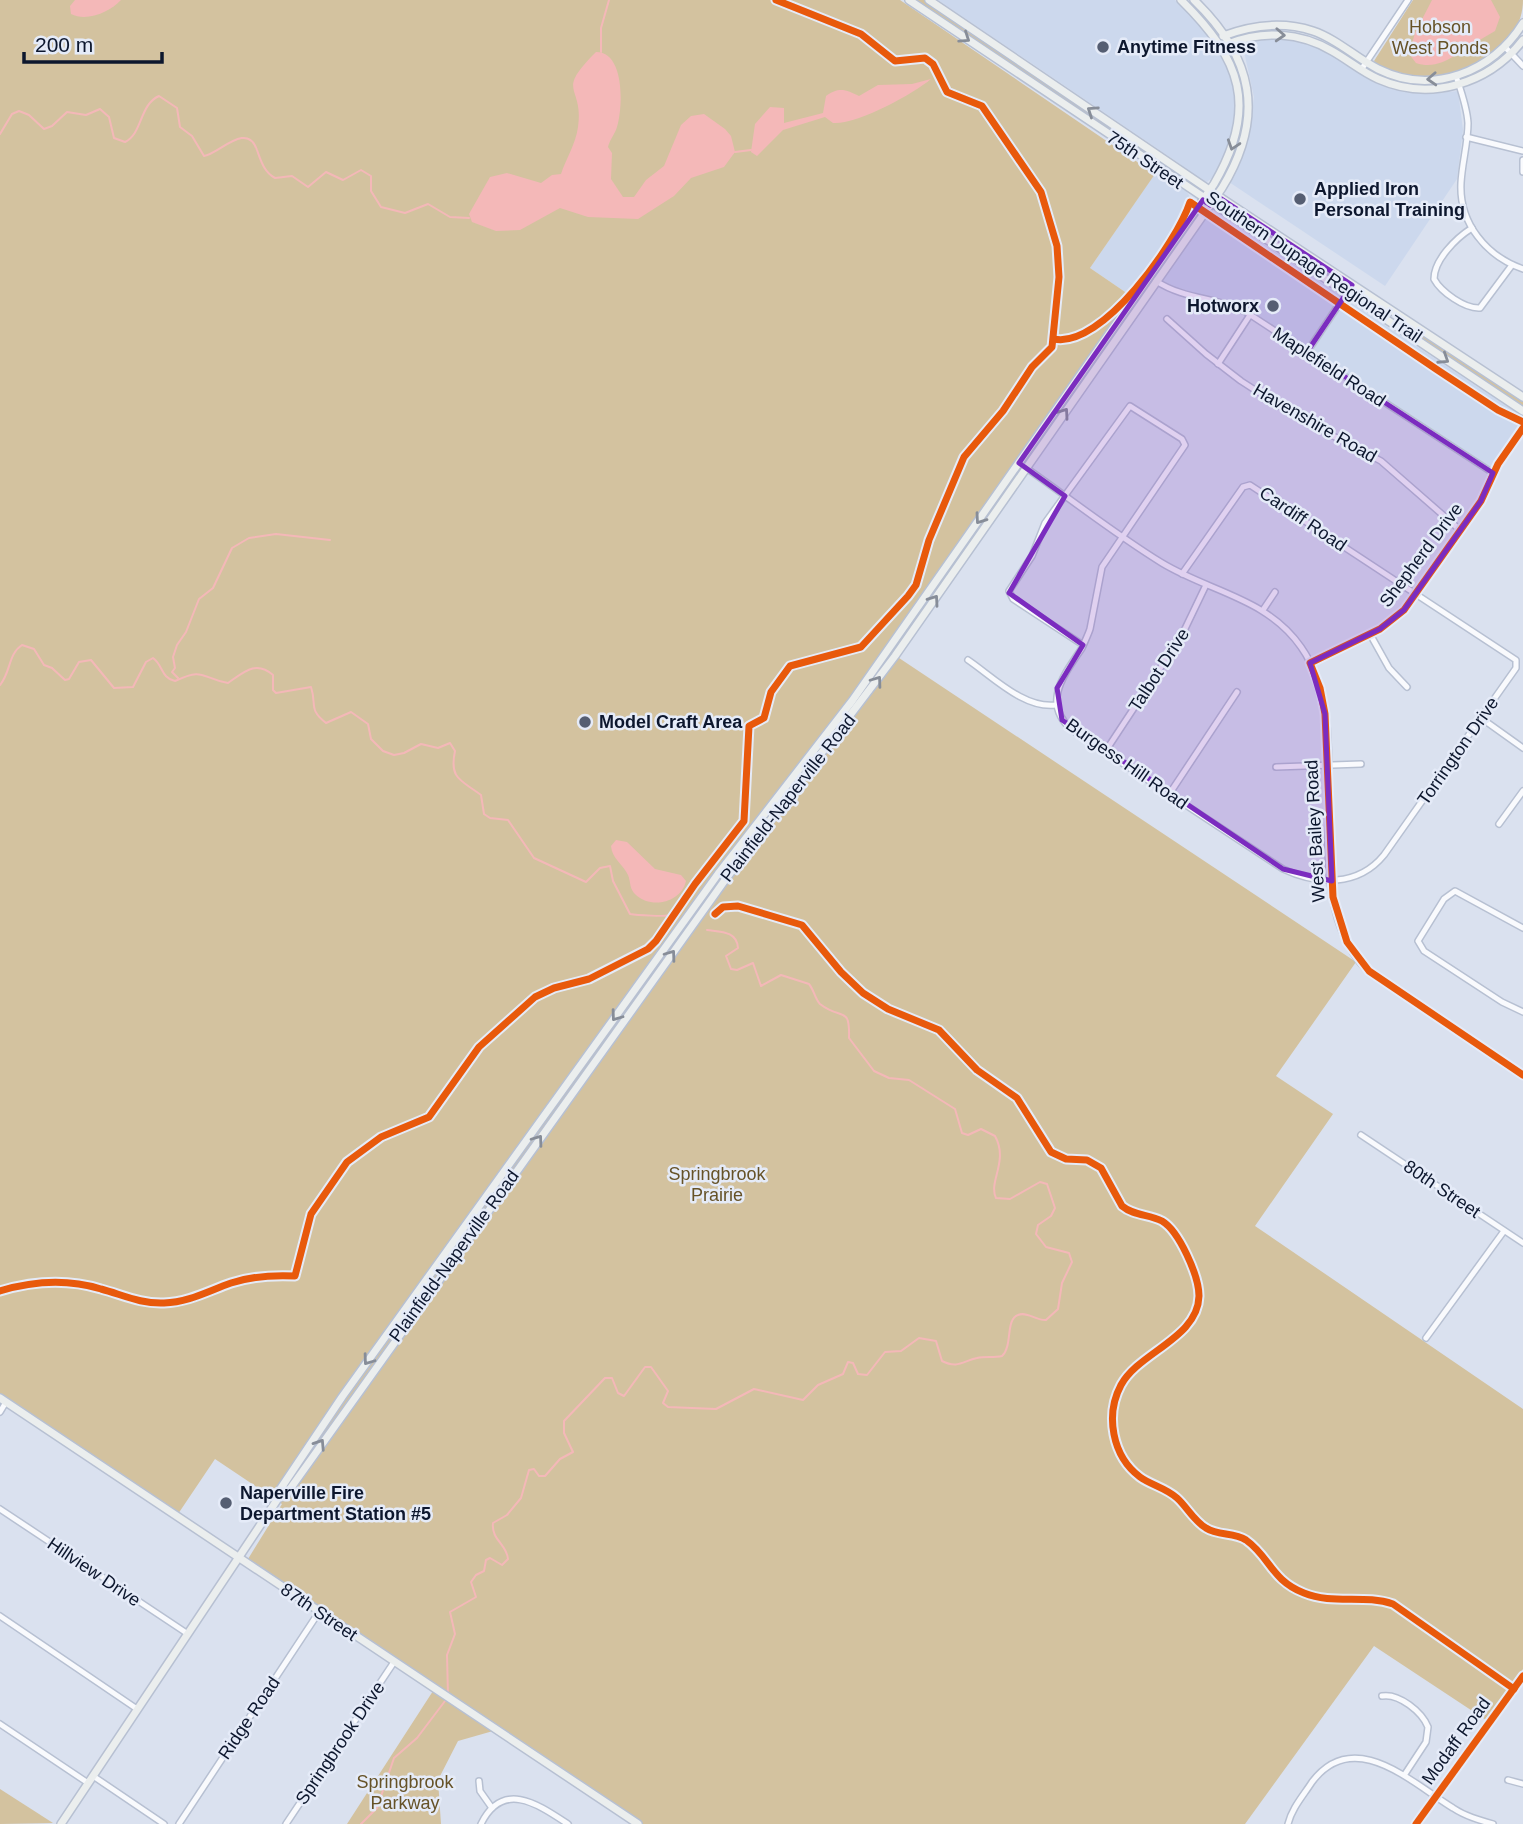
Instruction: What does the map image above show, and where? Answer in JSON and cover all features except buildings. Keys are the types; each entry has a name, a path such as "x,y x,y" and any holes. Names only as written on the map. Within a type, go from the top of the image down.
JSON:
{"main road":[{"name":"75th Street","path":"909,0 1523,411"},
{"name":"75th Street","path":"929,0 1209,191 1523,397"},
{"name":"Plainfield-Naperville Road","path":"1023,465 1156,281 1207,202 1209,191 1230,155 1239,120 1236,80 1217,38 1181,0"},
{"name":"Plainfield-Naperville Road","path":"61,1824 279,1497 285,1496 725,880 853,715 1207,202 1217,195 1240,155 1248,118 1247,85 1226,34 1194,0"},
{"path":"1222,47 1263,35 1295,36 1320,44 1363,66 1415,80 1456,76 1483,65 1505,47 1523,23"},
{"path":"1217,38 1261,26 1304,29 1328,38 1378,79 1405,88 1432,89 1459,85 1483,75 1511,54 1523,40"},
{"name":"87th Street","path":"3,1400 638,1824"},
{"name":"Modaff Road","path":"1416,1824 1523,1676"}],"street":[{"path":"1363,66 1408,0"},
{"path":"1505,47 1523,66"},
{"path":"1456,76 1467,113 1461,191 1472,228 1490,251 1523,269"},
{"path":"1466,137 1523,151"},
{"path":"1523,160 1523,172"},
{"path":"1472,228 1453,243 1436,268 1434,279 1440,288 1470,307 1480,308 1512,265"},
{"name":"Maplefield Road","path":"1156,281 1180,294 1230,305 1250,314 1493,473"},
{"path":"1307,352 1352,285"},
{"path":"1217,364 1250,314"},
{"name":"Havenshire Road","path":"1167,318 1217,364 1283,408 1381,461 1460,530"},
{"name":"Burgess Hill Road","path":"1065,495 1128,406 1181,439 1184,447 1099,573 1094,618 1083,645 1059,684 1056,705 1066,725 1283,869 1308,878 1332,881"},
{"name":"Shepherd Drive","path":"1310,663 1370,634 1398,615 1416,594 1481,501 1493,473 1523,428"},
{"name":"West Bailey Road","path":"1023,465 1182,574 1263,610 1291,634 1310,663 1323,701 1332,881 1342,931 1364,967 1523,1074"},
{"name":"Cardiff Road","path":"1182,574 1241,489 1250,485 1416,594"},
{"path":"1065,495 1045,523 1032,556 1009,593 1083,645"},
{"name":"Talbot Drive","path":"1105,752 1182,635 1206,585"},
{"path":"1263,610 1275,592"},
{"name":"Torrington Drive","path":"1332,881 1362,874 1381,859 1516,668 1516,660 1416,594"},
{"path":"1370,634 1389,668 1407,687"},
{"path":"968,660 1029,702 1042,706 1056,705"},
{"path":"1170,793 1237,692"},
{"path":"1481,718 1523,748"},
{"path":"1276,767 1361,764"},
{"path":"1499,824 1523,791"},
{"path":"1523,928 1455,891 1444,900 1418,941 1424,951 1502,1002 1523,1012"},
{"name":"80th Street","path":"1361,1135 1523,1243"},
{"path":"1426,1338 1504,1231"},
{"path":"0,1412 3,1400"},
{"name":"Hillview Drive","path":"0,1509 188,1634"},
{"name":"Ridge Road","path":"179,1824 319,1612"},
{"path":"0,1616 137,1709"},
{"name":"Springbrook Drive","path":"286,1824 394,1662"},
{"path":"1382,1696 1396,1698 1420,1714 1428,1727 1426,1742 1405,1774"},
{"path":"0,1724 164,1824"},
{"path":"1288,1824 1292,1811 1315,1779 1337,1761 1369,1761 1405,1774 1461,1812 1493,1824"},
{"path":"1508,1780 1523,1784"},
{"path":"479,1781 480,1791 492,1808"},
{"path":"481,1824 492,1808 508,1800 525,1800 568,1824"}],"highlighted area":[{"path":"1217,196 1352,285 1307,352 1493,473 1481,501 1404,610 1380,629 1310,663 1325,714 1332,881 1283,869 1062,720 1057,688 1083,645 1009,593 1065,496 1019,463 1203,200 1210,205"}],"shaded area":[{"path":"75,0 121,0 105,12 84,17 71,14 70,6"},
{"path":"938,0 1175,0 1213,37 1232,79 1236,111 1230,146 1217,174 1207,182 1195,178 1180,164"},
{"path":"1432,0 1491,0 1500,17 1495,31 1466,48 1456,41 1456,55 1442,62 1432,65 1416,63 1409,54 1415,33"},
{"path":"1270,37 1312,44 1391,89 1428,94 1458,91 1463,130 1457,179 1385,286 1229,182 1246,148 1254,97 1243,47 1248,41"},
{"path":"596,52 605,54 612,61 620,82 619,118 608,147 612,153 611,179 623,197 634,197 646,180 664,166 681,125 691,116 704,114 725,129 731,136 735,152 724,167 691,178 674,196 638,219 588,217 560,208 520,230 496,231 472,222 469,214 490,177 507,173 541,183 552,175 561,174 578,127 579,113 573,83 576,75"},
{"path":"931,79 870,114 833,123 825,117 783,130 757,156 751,152 755,124 770,107 784,108 784,123 823,113 826,96 835,91 847,91 859,96 878,85 912,84"},
{"path":"1156,172 1187,192 1194,204 1131,296 1090,268"},
{"path":"1216,213 1520,415 1520,425 1489,472 1247,312 1192,297 1159,282 1203,220 1209,214"},
{"path":"616,840 627,842 655,869 681,875 686,881 683,888 665,902 649,902 636,895 628,875 612,851 611,846"}],"green space":[{"name":"Springbrook Prairie","path":"0,0 900,0 1155,174 1090,268 1131,296 1015,473 1017,475 893,654 1356,962 1276,1076 1333,1114 1255,1226 1523,1409 1523,1669 1486,1720 1374,1646 1245,1824 643,1824 248,1559 282,1504 215,1459 178,1514 0,1397"},
{"path":"913,0 924,0 1155,158 1087,118"},
{"name":"Hobson West Ponds","path":"1413,0 1523,0 1520,18 1512,34 1501,48 1486,59 1450,73 1414,77 1377,66 1374,61"},
{"path":"1358,298 1437,344 1523,400 1523,408"},
{"name":"Springbrook Parkway","path":"433,1691 493,1731 458,1741 438,1780 441,1824 347,1824"},
{"path":"0,1789 53,1823 0,1824"}],"waterway":[{"path":"601,52 601,28 609,0"},
{"path":"0,134 12,114 19,111 29,115 44,129 52,126 67,112 86,115 100,109 109,117 114,138 125,142 135,132 148,106 159,96 177,108 180,127 192,136 204,156 232,141 246,138 252,142 266,169 275,178 292,176 308,187 326,172 343,180 361,170 371,176 371,191 381,207 405,213 428,204 450,217 469,218"},
{"path":"735,152 751,150"},
{"path":"178,678 172,672 175,668 173,657 177,645 186,632 199,599 213,588 232,548 249,538 276,534 330,540"},
{"path":"0,685 14,653 22,645 34,649 44,665 52,668 65,680 69,679 79,662 91,660 114,688 133,687 146,662 153,658 167,677 175,681 198,674 228,683 250,669 261,668 273,675 273,690 276,693 311,687 315,710 326,723 351,712 368,724 371,739 383,751 394,755 421,744 438,748 450,743 455,751 455,773 462,782 481,795 484,814 490,818 508,820 534,858 586,882 600,868 610,866 613,881 630,914 671,915"},
{"path":"448,1696 447,1655 455,1634 450,1612 476,1597 471,1582 476,1575 484,1571 486,1560 490,1558 502,1565 508,1559 505,1549 494,1534 493,1523 507,1515 521,1498 529,1470 534,1469 539,1476 545,1476 560,1459 573,1452 564,1433 564,1421 605,1378 612,1378 618,1393 624,1396 645,1367 651,1367 668,1391 663,1403 668,1407 716,1409 754,1389 803,1400 818,1385 843,1374 848,1362 853,1363 858,1374 867,1375 885,1352 901,1351 919,1338 936,1341 942,1361 952,1364 980,1357 1002,1356 1014,1318 1025,1314 1046,1320 1058,1309 1062,1283 1072,1262 1069,1253 1046,1247 1036,1234 1038,1225 1051,1216 1055,1208 1047,1184 1040,1182 1010,1199 996,1198 994,1185 1000,1154 995,1136 981,1129 968,1135 962,1133 955,1109 909,1080 889,1078 874,1071 849,1038 846,1017 820,1004 809,984 781,975 761,986 753,963 737,970 731,969 726,956 738,948 735,938 727,933 707,930"},
{"path":"361,1824 377,1808 394,1758 417,1738 445,1701"}],"cycle path":[{"path":"0,1291 38,1283 63,1283 89,1286 140,1301 164,1303 190,1298 247,1279 295,1276 311,1214 347,1162 381,1137 429,1117 479,1047 535,997 554,988 589,979 648,949 656,941 695,884 744,821 749,726 764,718 771,692 790,666 861,647 916,585 929,540 964,457 1003,411 1032,367 1052,347 1059,277 1057,246 1041,192 982,106 947,92 933,64 925,58 895,61 861,34 776,0"},
{"name":"Southern Dupage Regional Trail","path":"1054,339 1073,338 1094,327 1115,311 1154,266 1170,242 1190,202 1498,410 1523,422"},
{"path":"1523,428 1498,464 1481,501 1404,610 1380,629 1310,663 1320,688 1325,714 1333,897 1347,942 1369,971 1523,1075"},
{"path":"715,914 723,907 738,906 802,925 841,972 863,993 888,1009 939,1030 977,1070 1017,1098 1051,1152 1066,1159 1087,1160 1101,1168 1122,1206 1131,1212 1162,1221 1175,1234 1192,1266 1199,1296 1196,1311 1189,1323 1129,1373 1116,1397 1113,1409 1114,1434 1117,1447 1130,1468 1144,1480 1173,1495 1206,1528 1246,1540 1277,1575 1293,1588 1315,1597 1393,1604 1514,1689"},
{"path":"1416,1824 1523,1676"}],"place":[{"name":"Anytime Fitness","path":"1103,47"},
{"name":"Applied Iron Personal Training","path":"1300,199"},
{"name":"Hotworx","path":"1273,306"},
{"name":"Model Craft Area","path":"585,722"},
{"name":"Naperville Fire Department Station #5","path":"226,1503"}]}
